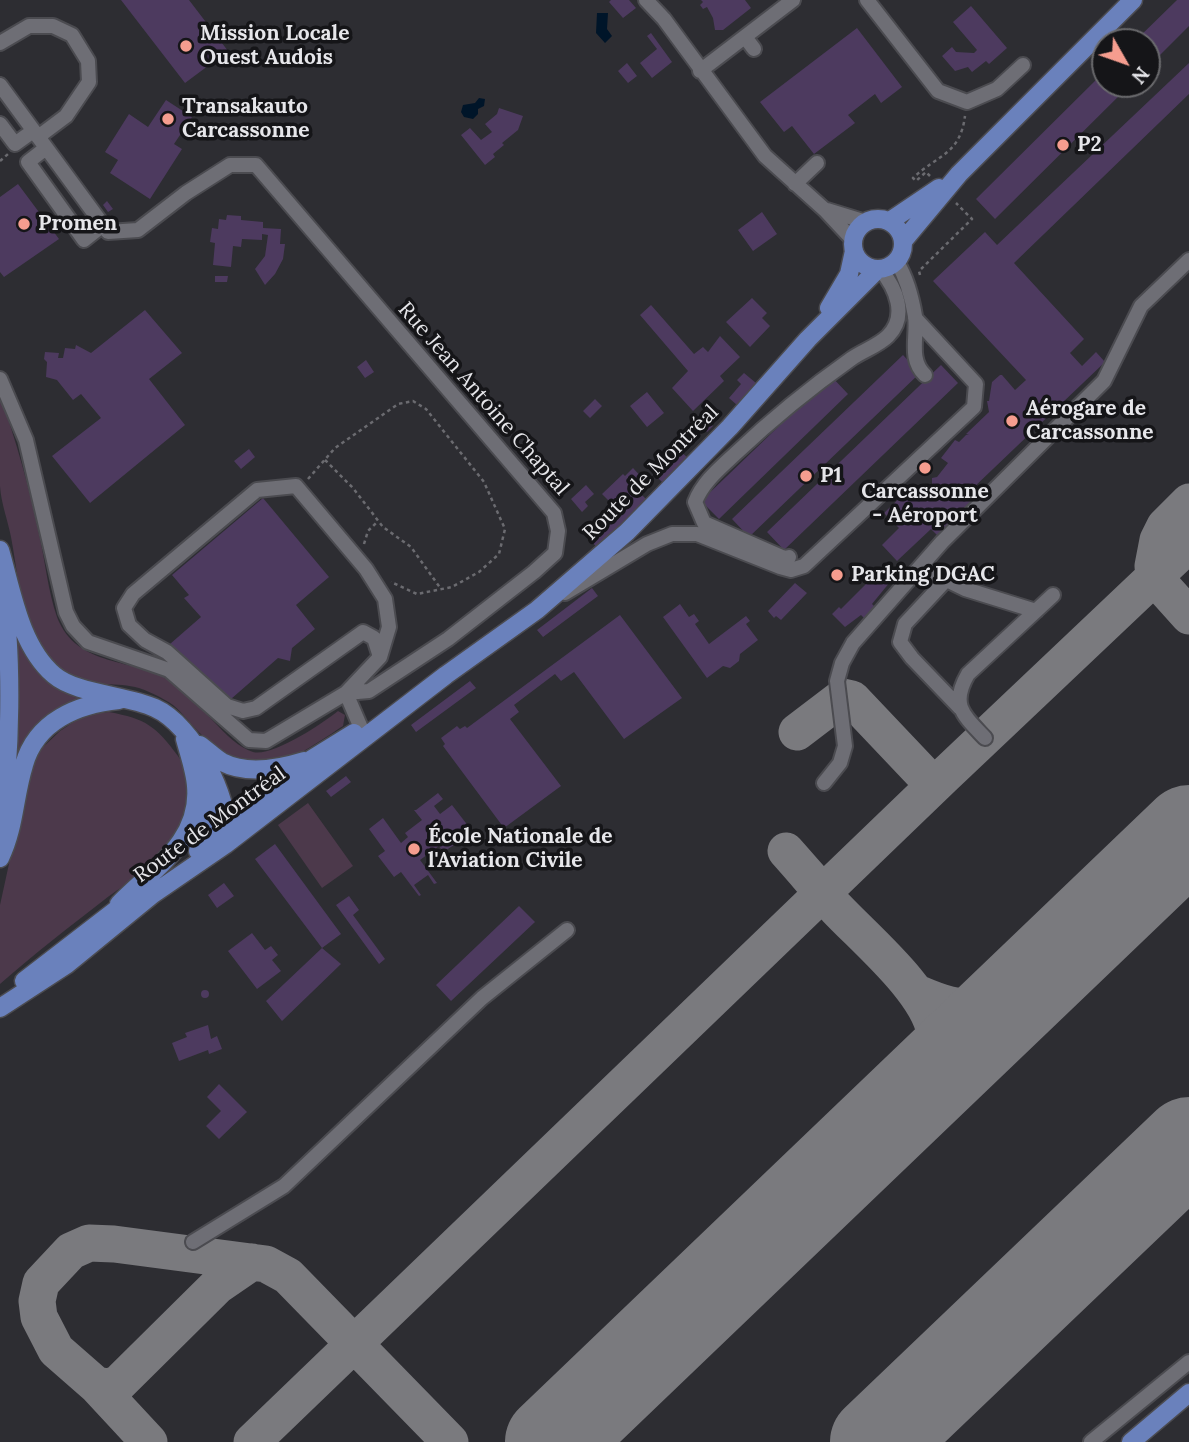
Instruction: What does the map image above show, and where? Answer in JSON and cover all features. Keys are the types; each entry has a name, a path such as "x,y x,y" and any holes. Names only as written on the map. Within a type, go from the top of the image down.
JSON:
{"main road":[{"path":"904,240 959,174 1133,0"},
{"path":"890,221 959,174"},
{"path":"874,219 890,221 904,240 904,248 884,267 862,264 854,245 856,233 866,222 874,219"},
{"name":"Route de Montréal","path":"808,340 849,274 854,245"},
{"name":"Route de Montréal","path":"0,1006 66,965 227,836 537,610 627,532 730,427 808,340 884,267"},
{"path":"0,550 24,628 39,660 63,681 157,708 222,762 242,768 276,769 312,759"},
{"path":"0,573 8,644 8,735 0,832"},
{"path":"0,678 8,644"},
{"name":"Route de Montréal","path":"0,1006 30,976 108,915 199,850 227,836 312,759 446,675"},
{"path":"0,858 10,837 23,765 36,739 57,719 85,705 131,699"},
{"path":"183,732 203,756 226,809 227,836"},
{"path":"108,915 137,885 165,863 186,835 196,809 197,785 183,732"},
{"path":"153,894 199,850 210,813 212,780"},
{"path":"0,1024 66,965"},
{"path":"1131,1442 1189,1393"}],"street":[{"path":"646,0 664,19 765,156 825,210 854,245"},
{"path":"700,71 749,43 793,0"},
{"path":"867,0 938,92 967,102 997,89 1023,65"},
{"path":"0,43 29,26 52,26 72,35 88,61 89,82 66,116 39,139 27,162 84,240 103,225 39,139 0,85"},
{"path":"0,124 15,144 39,139"},
{"path":"795,184 817,163"},
{"name":"Rue Jean Antoine Chaptal","path":"0,379 26,440 66,612 73,626 88,642 169,670 201,696 232,728 249,740 266,741 346,693 369,691 448,639 555,553 558,531 554,513 256,165 230,165 186,193 138,230 108,232 103,225"},
{"path":"825,210 866,222"},
{"path":"824,783 840,763 845,746 837,681 842,663 853,643 942,542 1104,381 1141,306 1189,260"},
{"path":"884,267 899,301 898,318 888,336 854,356 776,415 702,486 695,502 704,523 719,536 791,570 806,569 832,549 974,407 976,384 915,318"},
{"path":"884,267 902,271 915,318 917,368 925,375"},
{"path":"361,728 346,693 380,657 389,627 384,599 366,569 296,486 257,490 133,594 124,608 129,625 145,640 167,652 228,706 243,711 256,708 363,632 374,638 380,657"},
{"path":"537,610 647,544 672,534 719,536 784,558 789,557"},
{"path":"920,567 965,589 1036,611"},
{"path":"946,580 905,624 901,642 912,658 985,738"},
{"path":"960,708 960,689 968,674 1054,594"},
{"path":"193,1242 284,1186 482,998 567,930"},
{"path":"1091,1442 1189,1362"}],"path":[{"path":"930,176 926,172 916,181 913,178 927,165 951,151 960,137 967,102"},
{"path":"921,282 919,271 972,219 957,203"},
{"path":"296,486 310,478 335,447 398,404 413,401 426,409 484,482 505,528 499,554 479,572 452,587 418,594 393,583 385,573"},
{"path":"325,460 354,488 383,527 411,547 441,589"},
{"path":"348,548 364,544 368,531 378,521"}],"shaded area":[{"path":"0,395 31,499 57,617 66,634 78,646 92,654 158,674 173,682 183,689 222,731 253,752 272,750 284,745 338,711 345,715 343,726 290,758 257,764 223,751 203,736 173,705 160,697 135,687 75,679 52,663 41,649 26,614 2,499"},
{"path":"13,634 18,635 83,700 14,767"},
{"path":"109,712 149,725 178,756 188,778 189,790 189,801 182,824 170,846 156,861 0,984 0,905 26,786 38,752 60,731 84,715"},
{"path":"308,803 353,866 322,888 278,825"}],"water":[{"path":"597,13 608,13 607,29 612,36 605,43 596,33"},
{"path":"479,98 485,99 484,106 478,109 478,114 473,119 464,117 461,112 463,105 475,103"}],"building":[{"path":"121,0 189,0 228,51 185,83"},
{"path":"629,0 636,8 623,18 609,2"},
{"path":"701,0 745,0 751,8 723,30 715,30 713,18 707,7 703,9 700,5 703,2"},
{"path":"1177,0 1189,0 1189,26 1161,54 1161,28 1148,28"},
{"path":"971,6 1007,48 989,64 986,61 972,72 968,67 955,71 942,56 952,47 956,52 974,53 977,50 953,22"},
{"path":"857,28 902,87 881,103 875,94 848,115 855,123 814,154 792,126 784,132 760,102"},
{"path":"651,33 672,62 652,78 640,63 657,49 647,36"},
{"path":"627,63 637,76 628,83 618,71"},
{"path":"1189,63 1189,94 1014,263 1084,339 1070,353 1082,366 1096,352 1105,362 971,490 977,497 937,535 931,529 897,561 882,545 899,528 884,513 913,485 925,497 935,488 932,488 932,478 937,477 948,463 941,458 955,440 959,442 969,435 966,434 989,412 987,401 992,382 1002,375 1015,390 1026,380 933,281 985,232 997,245 1152,98 1161,98 1161,90"},
{"path":"1091,85 1091,98 1117,98 995,219 976,199"},
{"path":"166,100 192,117 174,144 182,149 150,199 110,173 118,160 105,152 129,114 148,127"},
{"path":"499,108 523,116 518,130 502,143 504,145 493,154 495,157 485,165 461,135 470,128 481,140 492,132 485,124 497,114"},
{"path":"18,184 59,239 4,277 0,272 0,197"},
{"path":"107,201 113,209 108,212 103,205"},
{"path":"762,212 777,234 753,251 738,230"},
{"path":"227,215 241,216 241,220 263,222 263,228 281,229 280,244 285,244 283,259 265,285 255,269 265,256 268,235 262,234 262,240 242,239 241,247 233,246 231,267 213,265 215,243 210,242 212,228 218,229 219,219 226,220"},
{"path":"215,276 228,276 227,282 215,282"},
{"path":"752,298 767,313 762,318 770,326 750,347 726,322"},
{"path":"651,305 694,354 703,347 708,352 720,336 740,357 720,376 724,381 693,411 672,388 688,371 640,315"},
{"path":"145,310 182,353 149,379 185,425 90,503 52,456 101,418 81,394 73,400 57,380 46,377 45,352 59,353 58,358 63,358 65,348 75,349 76,345 91,353"},
{"path":"903,355 920,373 749,537 732,519"},
{"path":"366,360 374,372 365,378 357,367"},
{"path":"941,365 958,383 784,550 767,532"},
{"path":"744,373 756,383 737,405 729,398 741,384 737,380"},
{"path":"831,376 848,394 719,519 701,501"},
{"path":"647,392 664,413 647,427 630,406"},
{"path":"595,399 602,406 590,418 583,411"},
{"path":"708,420 713,426 707,432 701,425"},
{"path":"249,449 255,457 241,469 234,461"},
{"path":"680,451 688,458 664,484 656,476"},
{"path":"633,468 647,483 638,491 648,501 598,549 584,532 613,505 602,494"},
{"path":"586,485 594,494 585,502 588,506 582,512 571,499"},
{"path":"263,498 329,577 296,605 315,629 292,648 290,661 278,658 231,699 170,644 201,617 184,598 189,595 172,575"},
{"path":"879,571 890,582 872,604 876,608 865,619 861,615 845,627 832,614 839,607 841,609"},
{"path":"795,583 807,593 781,620 776,616 774,618 768,611"},
{"path":"592,588 598,596 543,637 537,630"},
{"path":"680,604 689,617 694,614 699,621 695,624 709,644 746,616 750,621 746,624 758,640 740,654 739,661 730,668 723,666 707,678 663,617"},
{"path":"620,615 682,698 624,739 574,672 561,681 555,674 514,705 519,712 510,719 561,786 504,828 443,746 445,744 441,738 457,726 460,729 465,726 467,728"},
{"path":"470,681 476,688 416,732 411,725"},
{"path":"346,776 351,782 331,797 326,791"},
{"path":"438,793 443,799 434,806 440,814 452,805 469,827 458,835 462,840 443,852 439,846 420,860 437,883 434,884 428,875 414,885 421,895 419,896 401,872 394,877 378,856 385,851 369,829 383,818 401,843 408,837 405,833 422,820 414,810"},
{"path":"275,844 341,934 322,948 255,859"},
{"path":"224,883 234,896 217,908 208,895"},
{"path":"349,896 359,910 353,915 385,959 379,964 336,905"},
{"path":"519,906 535,922 451,1001 436,985"},
{"path":"252,933 265,950 271,946 278,955 272,960 281,971 257,989 228,951"},
{"path":"322,948 341,964 282,1021 266,1001"},
{"path":"205,990 209,994 205,998 201,994"},
{"path":"208,1025 211,1039 217,1036 222,1049 209,1054 208,1050 179,1061 172,1043 187,1037 185,1033"},
{"path":"219,1084 247,1112 219,1139 206,1126 221,1111 207,1097"}],"taxiway":[{"path":"1189,502 1165,526 1158,540 1153,566 1154,577 1189,616"},
{"path":"252,1442 1189,544"},
{"path":"797,732 843,697 852,699 925,776 932,779 943,777"},
{"path":"786,851 836,908 894,966 921,1000 930,1017 936,1041 934,1057 916,1093"},
{"path":"917,993 949,1005 974,1007 998,1001 1028,987"},
{"path":"252,1262 217,1286 118,1384 107,1387 96,1385 56,1350 39,1317 37,1301 41,1283 71,1251 89,1243 114,1244 266,1264 288,1276 450,1442"},
{"path":"96,1385 149,1442"}],"runway":[{"path":"552,1442 1189,832"},
{"path":"877,1442 1189,1144"}],"place":[{"name":"Mission Locale Ouest Audois","path":"186,46"},
{"name":"Transakauto Carcassonne","path":"168,119"},
{"name":"P2","path":"1063,145"},
{"name":"Promen","path":"24,224"},
{"name":"Aérogare de Carcassonne","path":"1012,421"},
{"name":"Carcassonne - Aéroport","path":"925,468"},
{"name":"P1","path":"806,476"},
{"name":"Parking DGAC","path":"837,575"},
{"name":"École Nationale de l'Aviation Civile","path":"414,849"}]}
